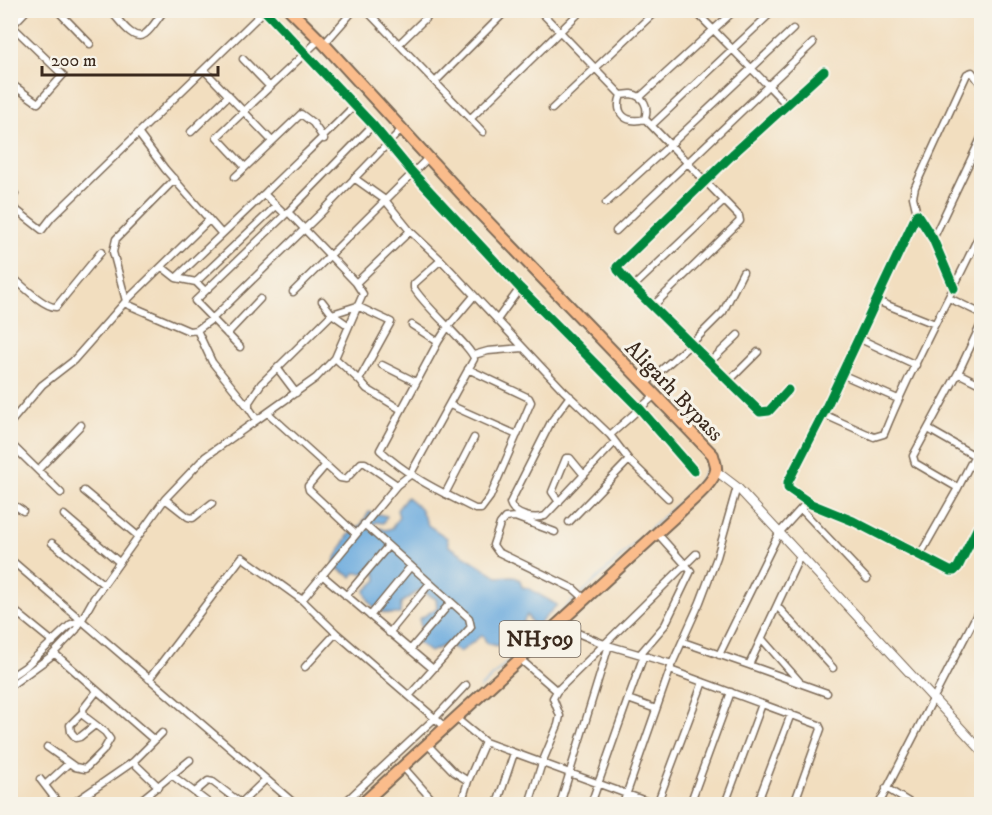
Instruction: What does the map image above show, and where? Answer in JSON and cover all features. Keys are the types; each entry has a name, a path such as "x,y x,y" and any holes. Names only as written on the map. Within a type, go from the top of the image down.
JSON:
{"highway":[{"name":"Aligarh Bypass","path":"290,10 400,131 644,385 647,402 713,455 716,471 705,488 657,533 583,596 457,719 440,723 427,744 404,768 362,804"}],"street":[{"path":"10,83 38,103 63,75 11,26 27,10"},
{"path":"57,10 90,45"},
{"path":"110,10 131,33 140,36 145,34 165,10"},
{"path":"10,205 42,230 264,10 355,105 520,288 647,402 694,471"},
{"path":"245,167 217,137 269,86 320,43 354,10"},
{"path":"366,10 483,132"},
{"path":"399,44 434,10"},
{"path":"435,82 507,10"},
{"path":"539,10 621,95"},
{"path":"470,119 582,10"},
{"path":"552,109 657,10"},
{"path":"694,10 787,105"},
{"path":"640,97 735,10"},
{"path":"652,125 774,10"},
{"path":"606,203 793,29"},
{"path":"616,231 813,43"},
{"path":"243,59 269,86"},
{"path":"204,70 272,141"},
{"path":"788,390 769,411 760,412 633,287 618,270 618,265 824,71"},
{"path":"954,288 933,239 916,214 913,197 915,187 967,74 972,72 981,86"},
{"path":"621,95 631,94 640,97 645,103 647,113 645,119"},
{"path":"191,132 229,95"},
{"path":"621,95 618,102 621,115 636,122 645,119"},
{"path":"176,278 306,152 324,139 355,105"},
{"path":"235,177 301,114 313,123 324,139"},
{"path":"645,119 739,216 740,221 653,306"},
{"path":"240,347 195,301 373,125"},
{"path":"125,302 189,331 197,330 212,319 304,229 400,131"},
{"path":"138,133 222,234"},
{"path":"933,239 981,136"},
{"path":"293,292 427,159"},
{"path":"354,178 385,200 410,231 441,260 523,348 610,435 629,460 668,498"},
{"path":"125,302 113,245 124,230 175,179"},
{"path":"10,686 54,653 76,630 104,584 165,499 205,457 316,378 335,358 363,294 357,283 330,255 264,194"},
{"path":"633,287 724,201"},
{"path":"196,282 276,206"},
{"path":"916,214 877,301 787,485 788,490 807,502 853,522 950,571 954,571 962,561 981,519"},
{"path":"10,423 42,385 73,361 125,302 209,220"},
{"path":"823,414 874,436 884,434 898,399 981,229"},
{"path":"357,283 410,231"},
{"path":"10,275 51,308 56,307 101,252"},
{"path":"441,260 414,284 414,288 447,328 474,355"},
{"path":"162,267 176,278 196,282 205,291"},
{"path":"644,385 723,312 743,272"},
{"path":"497,320 520,288"},
{"path":"468,369 529,398 530,405 490,497 481,509 475,509 410,475 380,450 438,342 474,296"},
{"path":"949,298 981,314"},
{"path":"227,334 260,299"},
{"path":"322,301 332,314 349,326"},
{"path":"877,301 935,324"},
{"path":"249,408 253,395 332,314 357,306 391,322 360,380"},
{"path":"958,488 914,462 913,456 958,372 981,322"},
{"path":"412,325 438,342"},
{"path":"197,330 212,362 257,420"},
{"path":"710,362 738,335"},
{"path":"858,338 916,365"},
{"path":"474,355 488,351 523,348"},
{"path":"729,381 758,352"},
{"path":"302,600 397,485 410,475 450,405 474,355"},
{"path":"335,358 367,389 400,409"},
{"path":"382,365 416,382"},
{"path":"278,369 296,393"},
{"path":"958,372 981,385"},
{"path":"841,374 898,399"},
{"path":"570,396 551,422 510,503 511,508 516,513 537,519 545,516 615,442"},
{"path":"610,435 647,402"},
{"path":"450,405 517,435"},
{"path":"268,413 340,478 346,479 361,463 365,463 397,485"},
{"path":"38,470 81,425"},
{"path":"928,429 981,460"},
{"path":"445,494 474,438"},
{"path":"920,555 958,488 981,441"},
{"path":"10,443 61,493"},
{"path":"559,502 552,492 566,458 570,458 584,475"},
{"path":"569,522 629,460"},
{"path":"325,466 308,486 309,490 356,534"},
{"path":"716,471 737,487 981,751"},
{"path":"623,804 671,667 717,557 737,487"},
{"path":"84,491 138,536"},
{"path":"165,499 188,517 193,518 212,503"},
{"path":"719,655 779,533 807,502"},
{"path":"10,507 17,507 23,511"},
{"path":"801,509 867,579"},
{"path":"64,515 119,562"},
{"path":"555,532 515,518 505,518 500,524 494,545 498,552 583,596"},
{"path":"364,524 469,618 471,627 409,696"},
{"path":"591,804 642,655 665,624 691,571 657,533"},
{"path":"52,543 104,584"},
{"path":"346,596 388,546"},
{"path":"529,804 542,763 558,725 560,716 553,698 556,691 607,644 696,554"},
{"path":"749,665 800,556"},
{"path":"149,679 242,557 302,600 336,633 440,723"},
{"path":"10,559 289,803"},
{"path":"370,616 411,566"},
{"path":"322,575 433,669"},
{"path":"389,633 430,584"},
{"path":"410,650 451,602"},
{"path":"879,804 933,698 980,613 981,604"},
{"path":"777,606 833,668"},
{"path":"10,607 54,642"},
{"path":"10,622 20,615"},
{"path":"10,677 54,642 71,624 80,621"},
{"path":"556,624 642,655 703,682 819,725 821,728 794,804"},
{"path":"305,667 336,633"},
{"path":"762,639 800,682"},
{"path":"683,642 827,693"},
{"path":"560,804 607,644"},
{"path":"54,653 154,740"},
{"path":"519,658 556,691"},
{"path":"457,719 485,742 656,804 703,682"},
{"path":"343,804 440,723 466,685"},
{"path":"47,747 75,767 85,769 103,752 110,739 84,716 83,708 97,691"},
{"path":"690,804 731,693"},
{"path":"628,699 656,709"},
{"path":"724,804 762,704"},
{"path":"84,711 70,725 71,732 76,738 80,737 95,725"},
{"path":"757,804 791,714"},
{"path":"72,804 133,762 162,733"},
{"path":"461,804 485,742"},
{"path":"427,744 454,772 468,781"},
{"path":"496,804 514,753"},
{"path":"136,804 190,760"},
{"path":"133,762 159,787"},
{"path":"45,785 69,763"},
{"path":"404,768 436,804"},
{"path":"173,776 210,804"},
{"path":"40,779 59,804"},
{"path":"195,792 208,781 213,782 241,804 265,780"},
{"path":"886,788 904,802 912,804"}],"water":[{"path":"407,497 420,508 428,525 447,538 449,546 498,577 513,576 520,580 522,587 528,588 557,605 535,628 527,615 523,622 529,628 529,633 510,635 497,646 487,643 482,635 460,652 447,644 430,652 417,642 422,630 419,619 437,608 436,599 420,590 401,603 400,614 382,612 370,603 365,591 377,580 376,573 355,573 352,577 336,568 334,561 348,536 361,525 369,512 387,516 383,523 375,522 373,531 392,528 399,517 397,510"}],"waterway":[{"path":"581,594 696,486 707,468"},
{"path":"480,688 577,597"}],"cycle path":[{"path":"264,10 373,125 412,172 520,288 640,409 694,471"},
{"path":"788,390 769,411 760,412 633,287 617,267 734,153 824,71"},
{"path":"954,288 933,239 917,214 823,414 788,482 788,488 811,504 853,521 950,571 958,567 982,519"}]}
